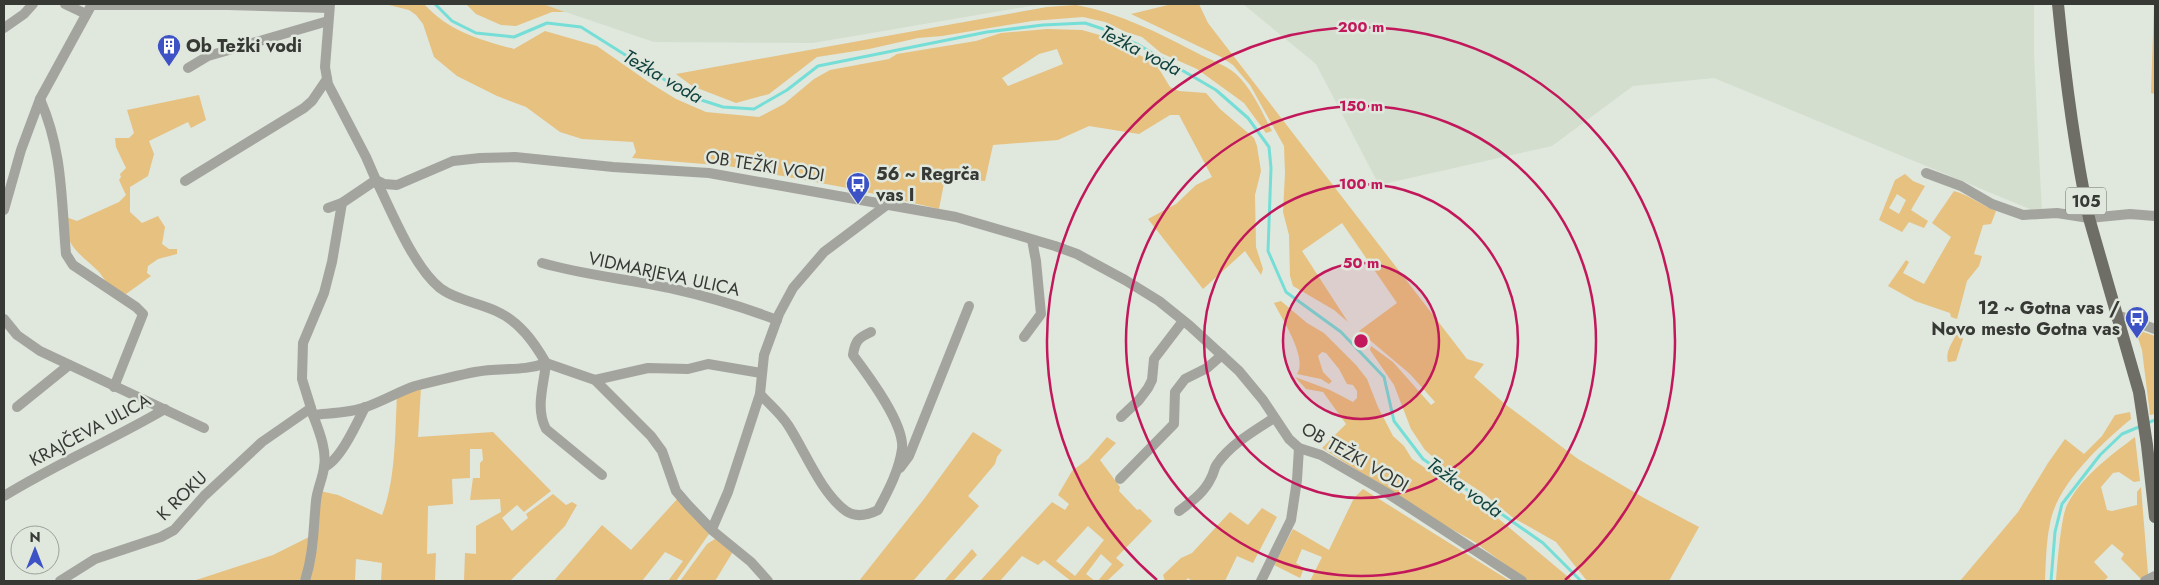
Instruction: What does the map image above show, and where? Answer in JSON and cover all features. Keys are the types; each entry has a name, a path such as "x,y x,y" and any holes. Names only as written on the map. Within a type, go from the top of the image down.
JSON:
{"main road":[{"name":"105","path":"2058,4 2065,75 2089,218 2139,392 2155,517"}],"street":[{"path":"4,28 24,14 33,4"},
{"path":"65,4 86,14"},
{"path":"4,210 21,150 40,99 92,4 330,6 325,67 327,79 411,251 430,278 441,289 497,312 514,322 529,338 546,363 540,409 541,419 546,429 602,475"},
{"path":"188,68 208,56 328,21"},
{"path":"185,181 304,108 312,101 327,79"},
{"name":"KRAJČEVA ULICA","path":"40,99 55,141 61,179 66,254 73,265 136,307 143,314 114,387"},
{"name":"OB TEŽKI VODI","path":"376,180 384,184 397,185 453,161 515,157 613,167 709,173 956,217 1077,254 1159,301 1183,320 1239,371 1289,439 1299,448 1321,455 1387,493 1522,581"},
{"path":"1926,173 1961,186 1992,204 2023,214 2057,214 2089,218 2130,214 2155,216"},
{"path":"328,208 342,203 376,180"},
{"path":"305,581 312,559 316,500 324,467 322,436 302,379 303,343 324,293 332,262 342,203"},
{"path":"712,530 728,492 760,394 764,355 777,320 793,288 824,252 888,204"},
{"path":"1024,337 1041,314 1032,240"},
{"name":"VIDMARJEVA ULICA","path":"542,263 597,276 670,288 747,308 777,320"},
{"path":"760,394 787,423 825,488 846,511 856,515 868,514 878,510 896,473 909,456 969,306"},
{"path":"2117,315 2155,330"},
{"path":"4,319 17,334 40,351 204,428"},
{"path":"1121,417 1139,400 1148,388 1152,380 1154,359 1183,320"},
{"path":"871,332 858,338 853,355 886,403 899,430 902,448 896,473"},
{"path":"1120,479 1174,424 1175,392 1185,379 1207,368 1222,355"},
{"path":"312,412 339,413 365,407 387,396 424,384 477,371 527,368 546,363 595,380 657,444 662,451 676,491 712,530 751,562 768,581"},
{"path":"595,380 648,368 688,369 708,364 761,373"},
{"path":"17,407 69,365"},
{"path":"324,467 330,465 337,457 365,407"},
{"name":"KRAJČEVA ULICA","path":"4,496 31,480 104,444 165,409"},
{"name":"K ROKU","path":"60,581 95,560 161,537 174,530 204,496 262,442 312,412"},
{"path":"1179,511 1202,493 1212,478 1215,466 1227,452 1246,436 1274,418"},
{"path":"1262,581 1291,520 1297,480 1299,448"},
{"path":"2145,581 2155,576"}],"shaded area":[{"path":"385,4 424,4 434,14 454,28 477,38 514,49 545,31 597,46 676,99 706,112 759,117 784,104 814,79 830,70 889,59 897,54 976,41 1001,33 1047,29 1082,30 1103,36 1156,64 1170,87 1179,91 1206,93 1220,109 1254,138 1261,171 1255,195 1256,247 1263,269 1261,275 1245,251 1203,289 1148,219 1176,204 1196,185 1212,177 1179,115 1170,115 1139,134 1089,126 1058,140 993,145 985,181 945,178 939,209 853,189 728,166 632,158 636,152 633,142 582,139 560,132 526,107 497,96 457,76 434,57 423,24 409,10","holes":["1057,49 1063,64 1008,86 1002,78 1039,54"]},
{"path":"466,4 543,4 565,12 552,12 516,26 501,25 476,14"},
{"path":"542,4 1042,4 813,43 654,42"},
{"path":"1172,4 1199,4 1208,23 1467,359 1484,364 1474,377 1505,404 1578,459 1644,498 1699,527 1669,581 1587,581 1556,542 1512,517 1483,493 1450,472 1425,450 1411,429 1394,385 1370,350 1371,346 1393,362 1431,405 1435,402 1410,374 1359,331 1397,303 1342,223 1302,251 1348,322 1334,310 1293,286 1290,276 1289,235 1283,212 1284,146 1250,85 1233,65 1221,57 1131,14"},
{"path":"1243,4 2034,4 2034,55 2042,214 1714,78 1633,86 1552,146 1379,185 1316,64"},
{"path":"2155,4 2155,94 2151,93"},
{"path":"1076,5 1108,13 1140,25 1227,67 1250,90 1272,131 1266,133 1244,103 1197,69 1161,53 1142,37 1105,22 1083,17 1032,21 942,36 918,38 869,49 817,57 769,94 736,103 692,86 676,74 1047,7"},
{"path":"199,95 206,120 191,128 188,122 149,141 154,154 148,176 130,187 130,212 142,223 158,216 165,227 162,244 169,249 177,249 177,254 158,259 148,266 147,273 151,276 126,294 109,285 74,247 68,235 66,217 77,221 119,202 126,195 119,180 120,174 126,168 116,147 115,138 129,138 134,133 127,110"},
{"path":"1905,174 1913,181 1925,186 1911,210 1928,221 1924,228 1909,222 1902,232 1879,220 1895,180","holes":["1897,194 1906,200 1899,214 1889,208"]},
{"path":"1954,191 1996,211 1991,224 1983,225 1974,254 1982,256 1979,266 1967,281 1957,319 1951,317 1950,313 1915,301 1888,286 1906,260 1909,262 1903,273 1924,284 1951,237 1932,223"},
{"path":"1281,301 1307,323 1324,333 1356,365 1367,379 1378,407 1393,436 1404,446 1412,459 1493,514 1573,581 1528,581 1473,541 1430,517 1322,448 1346,424 1323,392 1306,389 1295,377 1330,390 1353,402 1357,398 1357,391 1353,385 1347,384 1339,369 1326,353 1322,352 1318,356 1323,372 1332,381 1329,384 1321,379 1297,374 1299,358 1297,349 1274,303"},
{"path":"2135,329 2155,336 2155,414 2150,415 2142,350"},
{"path":"1960,334 1963,339 1956,361 1948,362 1949,348 1956,335"},
{"path":"421,388 418,437 493,432 551,491 524,512 517,505 502,518 512,531 528,518 526,514 553,494 566,505 572,502 577,505 565,526 510,581 464,581 465,553 476,554 476,526 501,512 500,499 470,500 473,478 480,478 480,463 483,460 482,449 470,449 470,478 452,479 453,504 428,506 427,554 436,553 435,581 381,581 382,563 356,559 355,581 308,581 317,549 320,491 338,495 382,515 387,501 392,471 397,395"},
{"path":"2130,412 2131,419 2094,452 2061,495 2054,509 2049,531 2045,581 1960,581 2018,512 2065,439 2084,454 2102,436 2115,415"},
{"path":"973,432 1002,450 995,464 968,496 979,506 913,581 859,581 924,499"},
{"path":"1107,437 1116,443 1100,460 1120,487 1119,491 1137,510 1140,509 1152,521 1116,558 1124,565 1107,581 1098,581 1112,564 1101,554 1086,574 1095,581 1071,581 1044,560 1038,565 1022,556 1000,581 980,581 1052,502 1065,510 1069,504 1058,495 1072,471 1088,459","holes":["1088,526 1104,540 1075,576 1056,561"]},
{"path":"2135,437 2140,481 2134,482 2119,472 2113,473 2101,487 2107,510 2112,511 2137,505 2137,492 2141,487 2148,574 2141,579 2121,559 2124,554 2112,544 2094,562 2108,577 2104,581 2056,581 2061,530 2067,505 2080,485 2106,459"},
{"path":"1363,489 1510,581 1310,581 1322,557 1302,549 1296,563 1304,568 1300,578 1274,565 1293,529 1329,550 1354,498"},
{"path":"679,497 709,534 676,581 668,581 683,561 665,552 642,581 554,581 602,525 631,550"},
{"path":"1262,508 1277,517 1253,563 1237,556 1225,581 1192,581 1188,578 1185,581 1165,581 1163,575 1181,558 1192,553 1230,512 1248,525"},
{"path":"311,536 303,577 298,581 193,581 273,555"},
{"path":"715,539 734,550 715,581 680,581 707,544"},
{"path":"972,549 977,555 953,581 944,581"}],"waterway":[{"name":"Težka voda","path":"435,4 452,21 476,33 514,37 547,23 581,27 692,97 723,107 754,109 787,90 818,66 987,32 1043,25 1085,23 1137,44 1216,90 1248,118 1269,147 1271,168 1268,251 1286,292 1341,332 1384,377 1394,421 1423,459 1543,543 1581,581"},
{"name":"Težka voda","path":"2147,423 2155,420"},
{"name":"Težka voda","path":"2051,581 2055,532 2062,504 2100,455 2122,434 2141,426"}],"place":[{"name":"Ob Težki vodi","path":"169,67"},
{"name":"56 ~ Regrča vas I","path":"858,205"},
{"name":"12 ~ Gotna vas / Novo mesto Gotna vas","path":"2137,339"}]}
